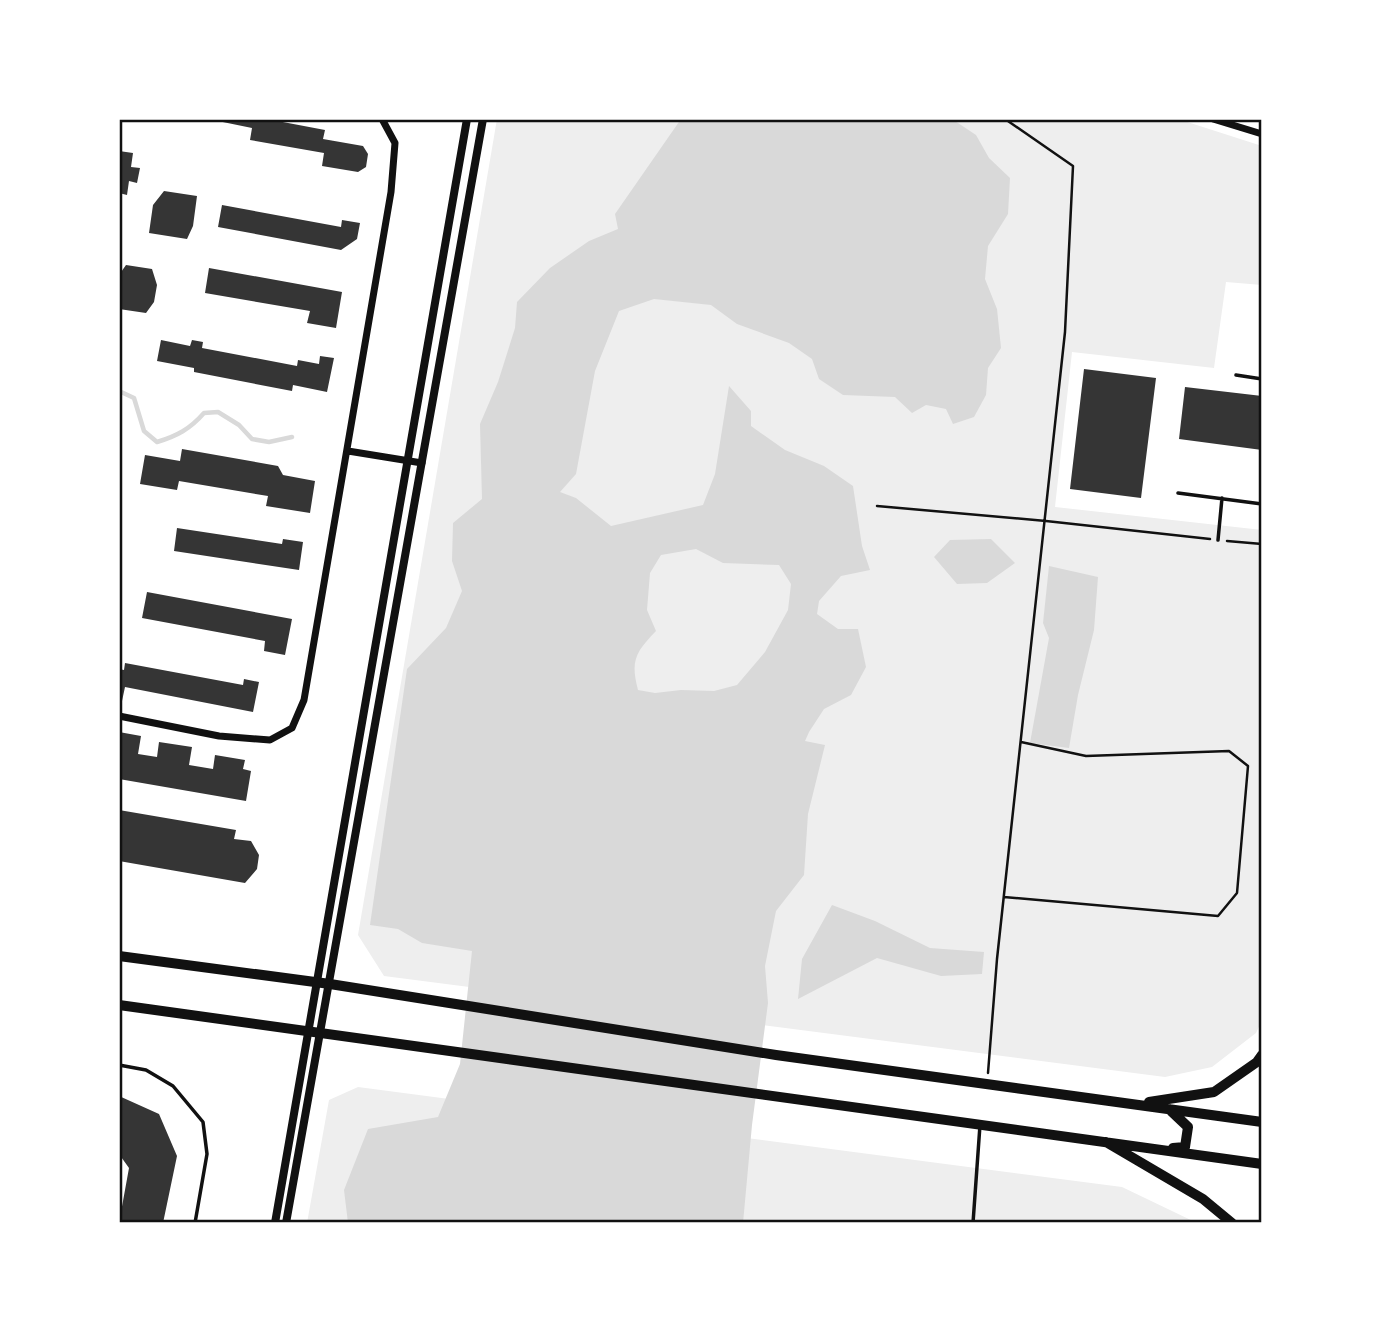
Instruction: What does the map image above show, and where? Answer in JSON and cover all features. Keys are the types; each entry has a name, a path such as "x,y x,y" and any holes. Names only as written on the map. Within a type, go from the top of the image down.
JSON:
{"main road":[{"path":"119,956 330,984 776,1055 1262,1122"},
{"path":"119,1005 1101,1139 1262,1164"},
{"path":"1136,1104 1214,1093 1257,1062 1262,1055"},
{"path":"1164,1149 1185,1147 1188,1127 1169,1109"},
{"path":"1101,1139 1203,1199 1232,1223"}],"street":[{"path":"119,716 231,737 270,740 292,728 304,700 391,192 395,144 382,119"},
{"path":"275,1223 467,119"},
{"path":"286,1223 483,119"},
{"path":"1213,119 1262,134"},
{"path":"348,451 422,463"}],"lane":[{"path":"1236,375 1262,379"},
{"path":"1178,493 1262,504"},
{"path":"1218,540 1222,498"},
{"path":"119,1065 146,1070 173,1086 204,1122 207,1154 195,1223"},
{"path":"973,1223 980,1123"}],"path":[{"path":"987,1084 1004,897 1065,332 1073,166 1005,119"},
{"path":"877,506 1262,544"},
{"path":"1004,897 1218,916 1237,893 1248,766 1229,751 1086,756 1021,743"}],"shaded area":[{"path":"497,119 1178,119 1262,146 1262,285 1226,282 1214,368 1072,352 1055,507 1262,530 1262,1020 1256,1033 1212,1067 1165,1077 384,976 358,935"},
{"path":"681,119 952,119 976,135 989,158 1010,178 1008,214 988,246 985,279 997,309 1001,348 988,368 986,395 974,417 953,424 946,409 926,405 912,413 895,397 843,395 819,379 812,359 789,343 737,324 711,305 654,299 619,311 595,371 576,474 560,492 576,498 611,526 703,505 715,474 729,386 751,411 751,426 785,450 824,466 853,486 862,546 870,570 841,576 819,601 817,614 838,629 858,629 866,667 851,695 824,709 805,741 825,745 808,814 804,875 776,911 765,966 768,1003 752,1125 743,1223 348,1223 344,1190 368,1129 438,1117 460,1064 472,951 422,943 398,929 370,925 407,669 446,628 462,591 452,561 453,523 482,499 480,424 498,382 515,328 517,302 550,268 589,241 618,229 615,214","holes":["696,549 723,563 779,565 791,584 788,610 765,652 737,685 714,691 681,690 655,693 638,690 636,657 656,631 647,610 650,573 661,555"]},
{"path":"991,539 1015,563 987,583 957,584 934,557 950,540"},
{"path":"1049,566 1098,577 1094,630 1078,695 1069,748 1030,743 1049,638 1043,623"},
{"path":"832,905 875,921 930,948 984,952 982,974 941,976 877,958 798,999 802,959"},
{"path":"358,1087 1122,1187 1197,1223 307,1223 329,1100"}],"building":[{"path":"208,119 267,119 325,130 323,139 363,146 368,154 366,167 358,172 322,166 324,153 250,140 252,128"},
{"path":"119,151 133,153 131,167 140,168 137,183 129,181 127,195 119,193"},
{"path":"164,191 197,196 193,226 187,239 149,233 153,205"},
{"path":"222,205 341,227 342,220 360,223 357,239 341,250 218,227"},
{"path":"126,265 152,269 157,285 154,302 146,313 119,309 119,275"},
{"path":"209,268 342,292 336,328 307,323 310,311 205,293"},
{"path":"161,340 190,346 192,340 203,342 202,348 297,366 298,360 319,364 320,356 334,358 327,392 293,385 292,391 194,372 194,368 157,361"},
{"path":"1084,369 1156,378 1141,498 1070,489"},
{"path":"1185,387 1262,396 1262,450 1179,439"},
{"path":"182,449 278,466 283,475 315,481 310,513 266,506 268,496 179,481 177,490 140,484 145,455 180,461"},
{"path":"177,528 282,544 283,539 303,542 299,570 174,551"},
{"path":"147,592 292,619 285,655 264,651 265,641 142,618"},
{"path":"125,663 243,685 244,679 259,682 253,712 125,687 122,701 119,700 119,669 124,670"},
{"path":"119,732 141,736 138,754 157,757 159,742 192,747 189,765 213,769 215,755 245,760 243,769 251,771 246,801 119,779"},
{"path":"119,810 236,830 234,839 251,841 259,855 257,869 245,883 119,861"},
{"path":"119,1096 159,1114 177,1156 163,1223 119,1223 129,1168 119,1154"}],"waterway":[{"path":"119,391 134,398 144,431 157,442 183,431 204,413 218,412 239,425 252,439 269,442 292,437"}]}
